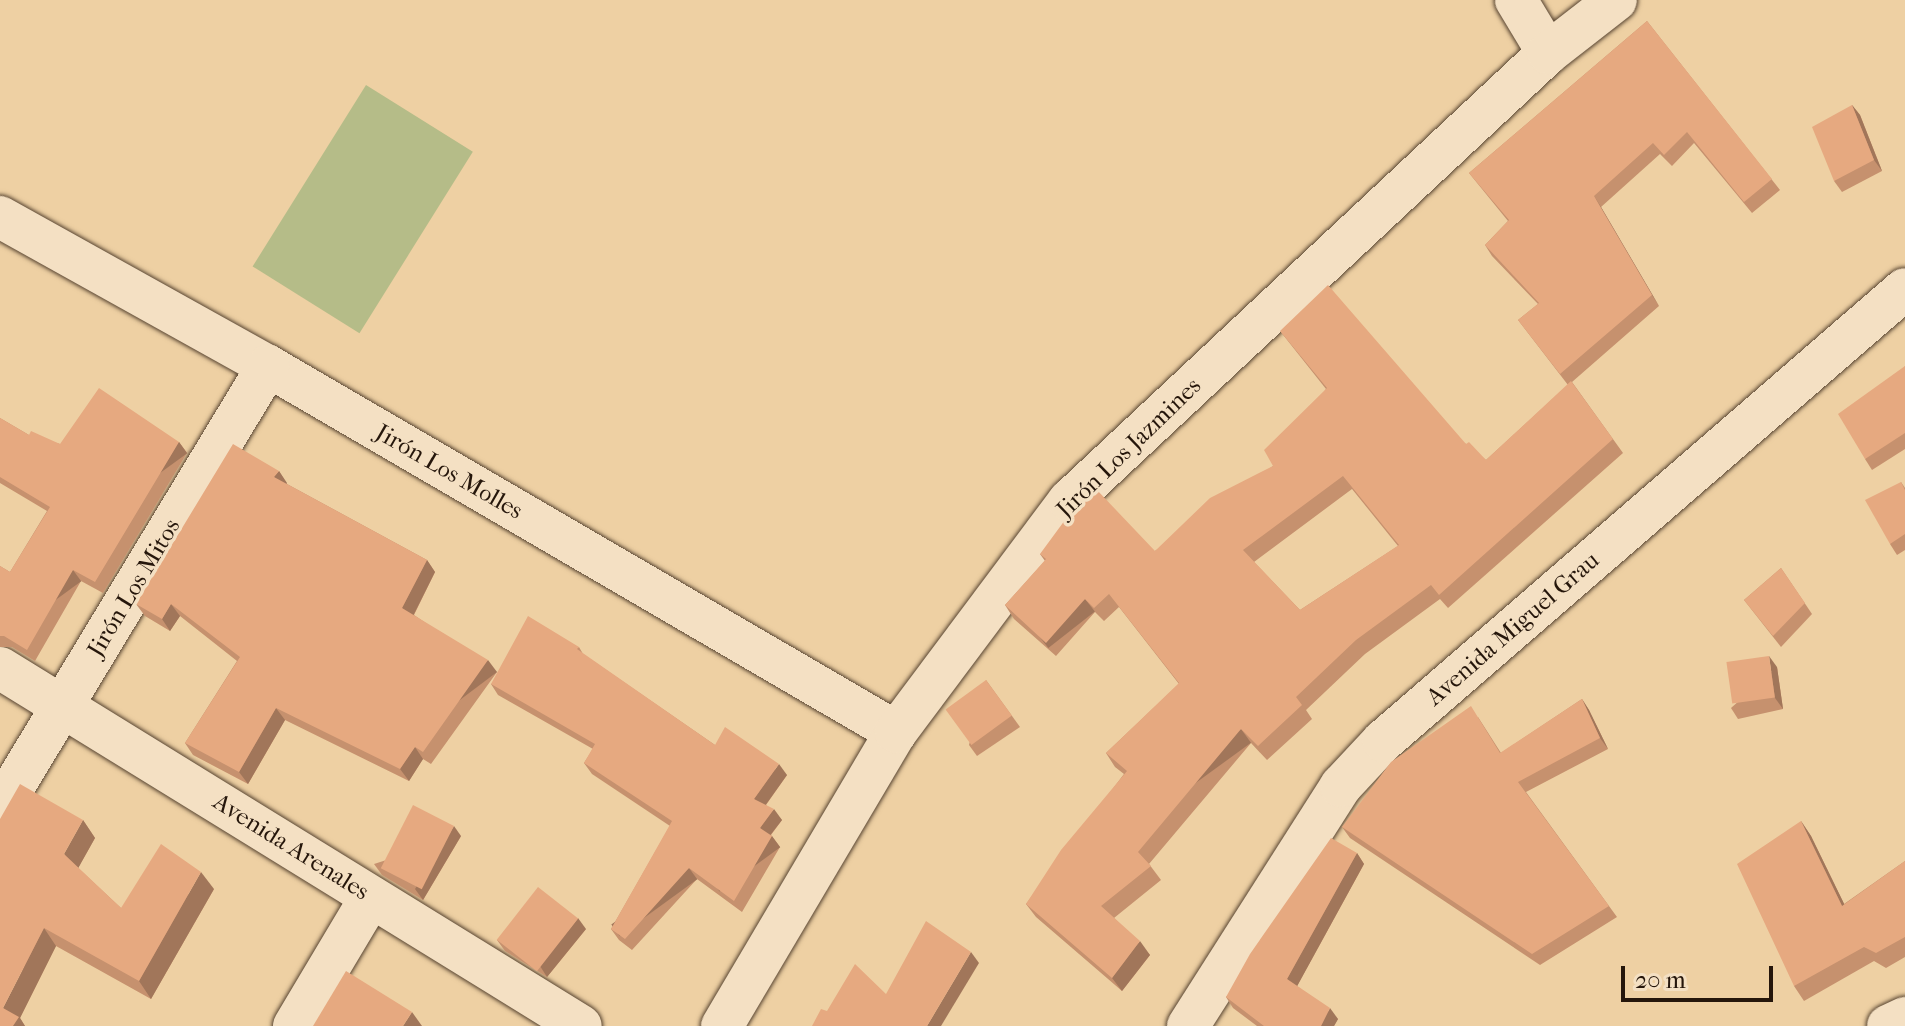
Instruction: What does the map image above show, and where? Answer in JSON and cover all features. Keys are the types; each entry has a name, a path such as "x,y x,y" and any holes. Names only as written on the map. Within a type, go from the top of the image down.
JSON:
{"street":[{"path":"1516,0 1548,53"},
{"name":"Jirón Los Jazmines","path":"722,1026 896,732 1069,501 1548,53 1616,0"},
{"name":"Jirón Los Molles","path":"0,217 268,366 896,732"},
{"name":"Avenida Miguel Grau","path":"1188,1026 1341,786 1383,741 1905,289"},
{"name":"Jirón Los Mitos","path":"0,809 268,366"},
{"name":"Avenida Arenales","path":"0,668 581,1026"},
{"path":"294,1026 371,897"},
{"path":"1888,1026 1905,1018"}],"green space":[{"path":"366,85 473,152 359,333 253,266"}],"building":[{"path":"1647,21 1772,179 1744,202 1687,132 1664,155 1653,143 1594,196 1652,295 1560,374 1518,320 1539,303 1485,245 1509,220 1469,173"},
{"path":"1852,105 1874,160 1834,181 1812,127"},
{"path":"1328,285 1466,444 1469,442 1486,460 1571,381 1613,439 1439,595 1431,585 1356,640 1296,697 1302,705 1258,746 1241,729 1138,852 1151,866 1101,906 1140,941 1112,978 1026,904 1061,850 1127,771 1106,753 1179,683 1109,594 1094,608 1085,599 1046,643 1005,605 1046,559 1040,554 1076,505 1097,490 1155,551 1210,498 1273,466 1264,450 1327,388 1280,331","holes":["1343,476 1399,545 1300,610 1243,550"]},
{"path":"1905,366 1905,433 1865,459 1838,414"},
{"path":"99,388 179,442 95,582 73,570 27,650 0,636 0,566 10,572 50,507 0,477 0,418 29,435 31,431 60,444"},
{"path":"233,444 279,471 274,477 427,560 402,608 488,660 423,752 415,747 400,769 276,708 239,772 185,743 240,657 171,604 162,619 136,604"},
{"path":"1901,482 1905,490 1905,534 1890,544 1865,500"},
{"path":"1781,568 1805,603 1773,636 1744,600"},
{"path":"528,616 579,647 577,649 715,745 725,727 779,764 754,799 774,809 760,828 772,836 734,901 689,868 625,939 611,929 672,821 584,763 595,744 491,684"},
{"path":"1769,656 1775,698 1732,704 1726,662"},
{"path":"986,680 1012,716 971,745 946,709"},
{"path":"1582,699 1600,738 1518,782 1609,906 1532,954 1342,827 1391,762 1471,706 1500,753"},
{"path":"20,784 83,820 64,854 121,908 161,844 201,872 139,981 44,928 3,1008 19,1017 13,1026 0,1026 0,819"},
{"path":"413,805 454,826 422,889 381,868"},
{"path":"1801,821 1842,906 1905,861 1905,937 1876,953 1864,947 1794,986 1737,864"},
{"path":"1331,838 1357,853 1287,979 1330,1008 1321,1026 1264,1026 1226,997 1250,954"},
{"path":"538,887 578,918 537,971 497,940"},
{"path":"926,921 971,952 927,1026 812,1026 821,1009 827,1011 855,964 886,994"},
{"path":"346,971 412,1012 403,1026 313,1026"}]}
